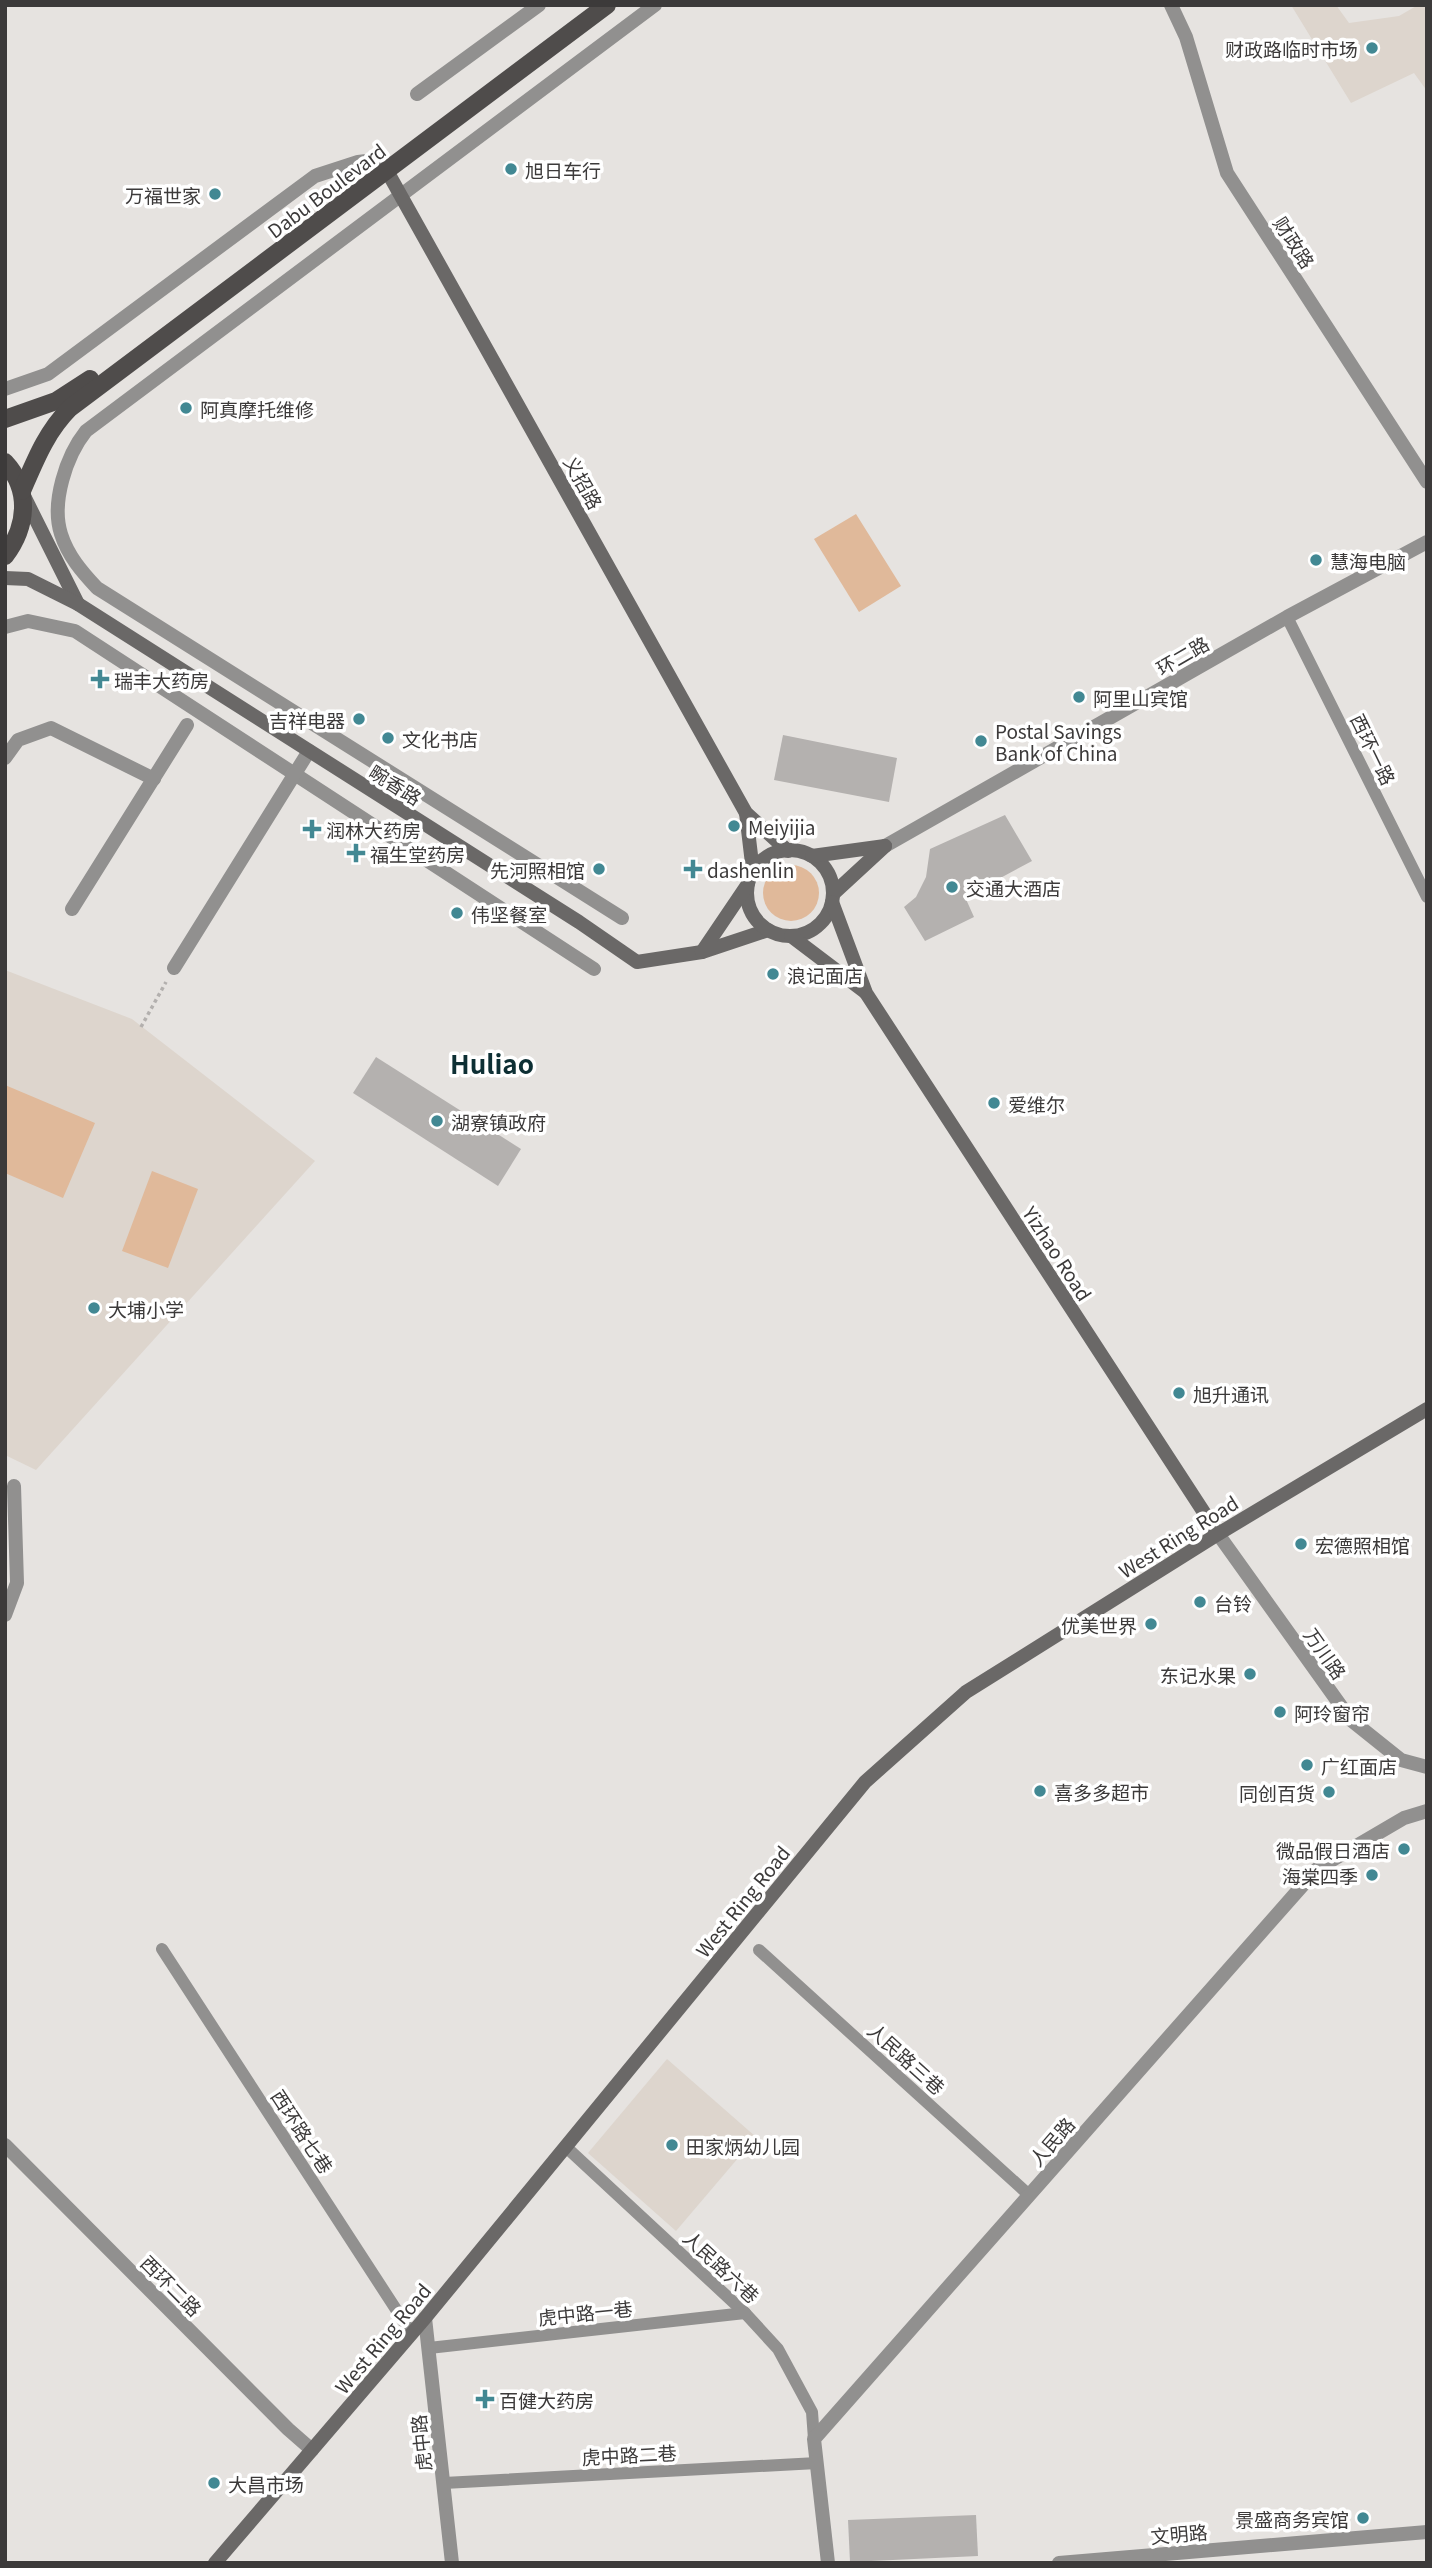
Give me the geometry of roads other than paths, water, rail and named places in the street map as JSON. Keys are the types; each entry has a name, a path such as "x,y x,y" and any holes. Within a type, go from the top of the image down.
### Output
{"main road":[{"name":"Dabu Boulevard","path":"385,165 589,5"},
{"name":"Dabu Boulevard","path":"63,404 76,389 607,5"},
{"name":"义招路","path":"385,165 746,813"},
{"path":"5,419 63,404"},
{"path":"5,556 20,532 23,519 22,491 63,404"},
{"path":"5,462 17,479 78,604"},
{"name":"畹香路","path":"5,578 28,579 78,604 579,922 637,962 702,952 768,930"},
{"path":"746,813 788,850"},
{"path":"746,813 751,877 748,903 753,915 768,930 791,936 813,930 824,921 833,898 885,846"},
{"path":"811,856 885,846"},
{"path":"702,952 751,877 768,856 788,850 807,853 819,860 833,883 833,898 866,993"},
{"path":"791,936 866,993"},
{"name":"Yizhao Road","path":"866,993 1218,1534"},
{"name":"West Ring Road","path":"215,2563 412,2334 865,1782 965,1692 1218,1534 1427,1409"}],"street":[{"path":"417,94 539,5"},
{"path":"622,918 97,588 77,566 60,532 58,498 75,444 86,431 655,5"},
{"name":"财政路","path":"1171,5 1186,37 1227,173 1427,482"},
{"path":"5,389 48,374 315,176 358,162 385,165"},
{"name":"环二路","path":"885,846 1287,617 1427,542"},
{"path":"5,627 28,621 75,631 594,969"},
{"path":"72,909 187,725"},
{"path":"5,758 18,740 51,728 154,779"},
{"path":"174,968 309,751"},
{"path":"5,1615 17,1583 14,1486"},
{"name":"万川路","path":"1218,1534 1351,1720 1401,1760 1427,1767"},
{"name":"人民路","path":"814,2439 1317,1869 1404,1818 1427,1811"},
{"name":"西环二路","path":"5,2145 312,2450"},
{"name":"虎中路","path":"425,2318 452,2563"},
{"path":"814,2439 828,2563"},
{"name":"文明路","path":"1059,2563 1427,2532"}],"lane":[{"name":"西环一路","path":"1287,617 1427,897"},
{"name":"西环路七巷","path":"162,1949 412,2334"},
{"name":"人民路三巷","path":"759,1950 1029,2195"},
{"name":"人民路六巷","path":"566,2147 745,2313 778,2349 811,2412 814,2439"},
{"name":"虎中路一巷","path":"429,2348 745,2313"},
{"name":"虎中路二巷","path":"444,2483 817,2463"}],"place":[{"name":"财政路临时市场","path":"1372,48"},
{"name":"旭日车行","path":"511,169"},
{"name":"万福世家","path":"215,194"},
{"name":"阿真摩托维修","path":"186,408"},
{"name":"慧海电脑","path":"1316,560"},
{"name":"瑞丰大药房","path":"100,679"},
{"name":"阿里山宾馆","path":"1079,697"},
{"name":"吉祥电器","path":"359,719"},
{"name":"文化书店","path":"388,738"},
{"name":"Postal Savings Bank of China","path":"981,741"},
{"name":"Meiyijia","path":"734,826"},
{"name":"润林大药房","path":"312,829"},
{"name":"福生堂药房","path":"356,853"},
{"name":"先河照相馆","path":"599,869"},
{"name":"dashenlin","path":"693,869"},
{"name":"交通大酒店","path":"952,887"},
{"name":"伟坚餐室","path":"457,913"},
{"name":"浪记面店","path":"773,974"},
{"name":"爱维尔","path":"994,1103"},
{"name":"湖寮镇政府","path":"437,1121"},
{"name":"大埔小学","path":"94,1308"},
{"name":"旭升通讯","path":"1179,1393"},
{"name":"宏德照相馆","path":"1301,1544"},
{"name":"台铃","path":"1200,1602"},
{"name":"优美世界","path":"1151,1624"},
{"name":"东记水果","path":"1250,1674"},
{"name":"阿玲窗帘","path":"1280,1712"},
{"name":"广红面店","path":"1307,1765"},
{"name":"喜多多超市","path":"1040,1791"},
{"name":"同创百货","path":"1329,1792"},
{"name":"微品假日酒店","path":"1404,1849"},
{"name":"海棠四季","path":"1372,1875"},
{"name":"田家炳幼儿园","path":"672,2145"},
{"name":"百健大药房","path":"485,2399"},
{"name":"大昌市场","path":"214,2483"},
{"name":"景盛商务宾馆","path":"1363,2518"}],"district":[{"name":"Huliao","path":"492,1062"}]}
